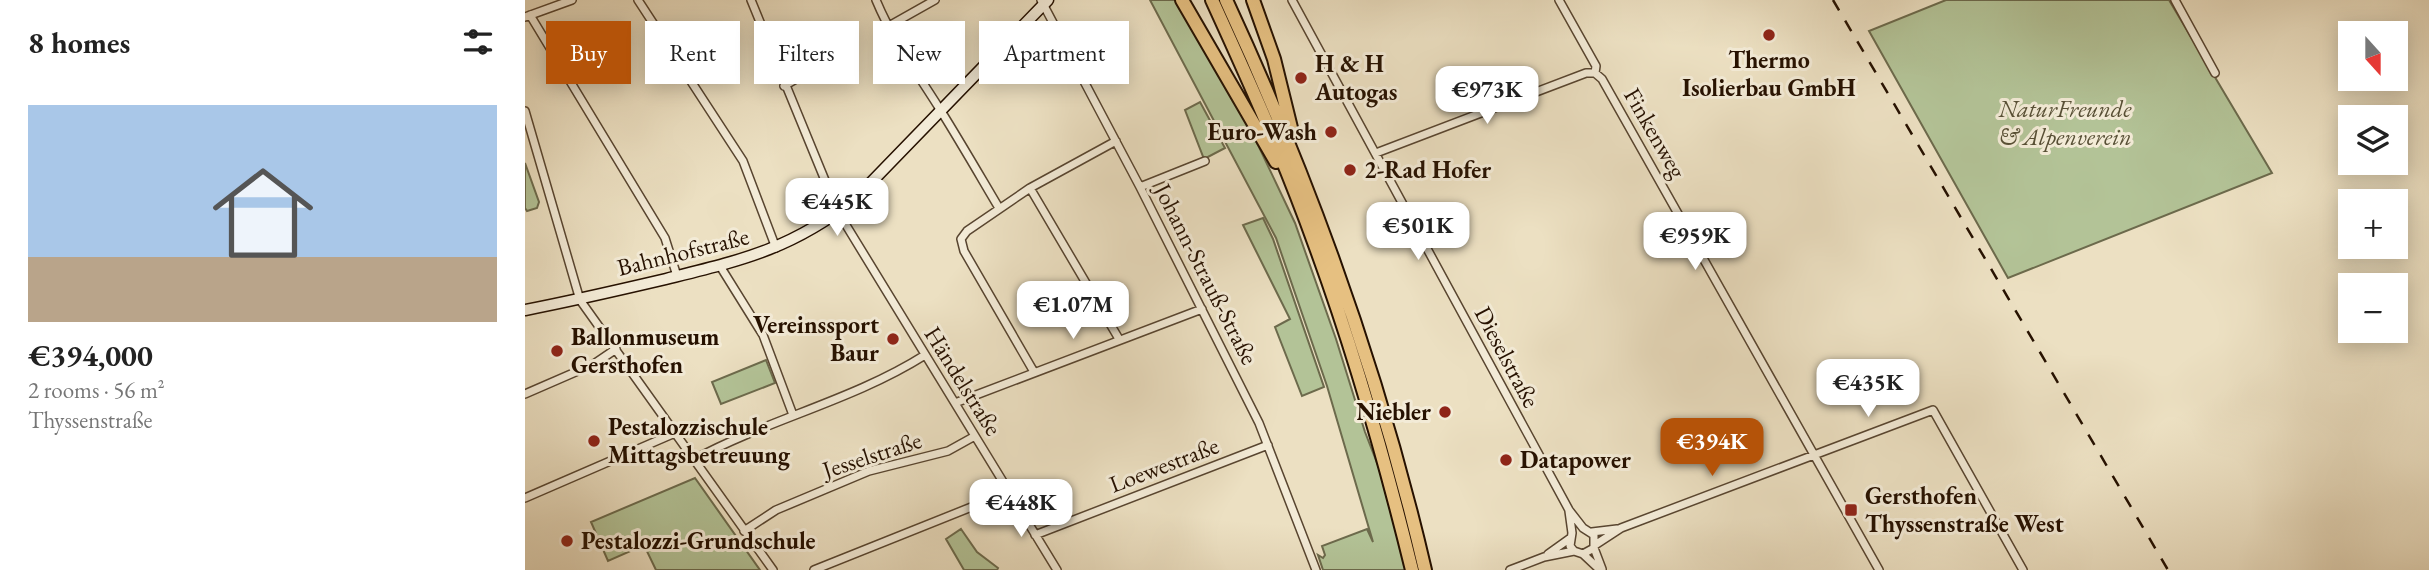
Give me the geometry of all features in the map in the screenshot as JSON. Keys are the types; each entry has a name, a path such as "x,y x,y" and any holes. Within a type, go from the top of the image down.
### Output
{"highway":[{"path":"1182,0 1298,199"},
{"path":"1212,0 1257,97 1298,199 1382,452 1412,570"},
{"path":"1226,0 1299,167 1372,374 1425,570"},
{"path":"1253,0 1274,59 1299,167"}],"main road":[{"name":"Bahnhofstraße","path":"525,310 580,300 720,265 794,240 855,199 1044,2"}],"street":[{"path":"572,0 528,16 665,239 677,276"},
{"path":"638,0 743,161 776,248"},
{"name":"Händelstraße","path":"751,0 838,212 1056,570"},
{"path":"876,0 885,21"},
{"path":"898,21 935,0"},
{"name":"Dieselstraße","path":"1292,0 1569,510 1583,528 1592,532"},
{"path":"1559,0 1596,66 1595,74"},
{"path":"2175,0 2215,73"},
{"name":"Johann-Strauß-Straße","path":"1044,2 1259,423 1316,570"},
{"name":"Finkenweg","path":"1376,153 1586,74 1595,74 1602,79 1879,570"},
{"path":"923,84 999,208"},
{"path":"525,111 580,300 773,570"},
{"path":"1034,372 964,251 961,239 965,232 1030,188 1116,141"},
{"path":"1140,187 1205,161"},
{"path":"1030,188 1119,339"},
{"path":"720,265 763,335 793,415"},
{"path":"955,404 1202,309"},
{"path":"525,394 594,364 616,349"},
{"path":"695,459 730,440 883,379 925,355"},
{"path":"1601,570 1592,532 1621,528 1933,410 2023,570"},
{"path":"525,499 675,433"},
{"name":"Jesselstraße","path":"744,531 776,510 869,471 948,451 975,436"},
{"name":"Loewestraße","path":"1035,535 1268,445"},
{"path":"814,570 1009,492"},
{"name":"Dieselstraße","path":"1569,510 1574,551"},
{"path":"1545,557 1583,528"},
{"path":"1583,554 1621,528"},
{"path":"1510,570 1545,557 1574,551 1583,554 1601,570"},
{"path":"833,563 838,570"}],"green space":[{"path":"1150,0 1177,0 1249,126 1295,223 1379,468 1406,570 1323,570 1318,555 1323,558 1325,555 1322,546 1367,529 1373,542 1327,386 1276,238"},
{"name":"NaturFreunde & Alpenverein","path":"1946,0 2169,0 2272,173 2008,278 1869,31"},
{"path":"1200,102 1225,148 1204,159 1185,110"},
{"path":"525,163 539,202 537,208 527,211 525,208"},
{"path":"1263,218 1273,239 1324,387 1302,396 1275,327 1290,319 1243,225"},
{"path":"766,360 775,383 721,404 712,382"},
{"path":"695,478 760,570 656,570 644,545 608,561 591,522"},
{"path":"961,529 977,552 998,568 997,570 964,570 946,539"}],"railway":[{"path":"1833,0 2168,570"}],"place":[{"name":"Thermo Isolierbau GmbH","path":"1769,35"},
{"name":"H & H Autogas","path":"1301,78"},
{"name":"Euro-Wash","path":"1331,132"},
{"name":"2-Rad Hofer","path":"1350,170"},
{"name":"Vereinssport Baur","path":"893,339"},
{"name":"Ballonmuseum Gersthofen","path":"557,351"},
{"name":"Niebler","path":"1445,412"},
{"name":"Pestalozzischule Mittagsbetreuung","path":"594,441"},
{"name":"Datapower","path":"1506,460"},
{"name":"Gersthofen Thyssenstraße West","path":"1851,510"},
{"name":"Pestalozzi-Grundschule","path":"567,541"}]}
